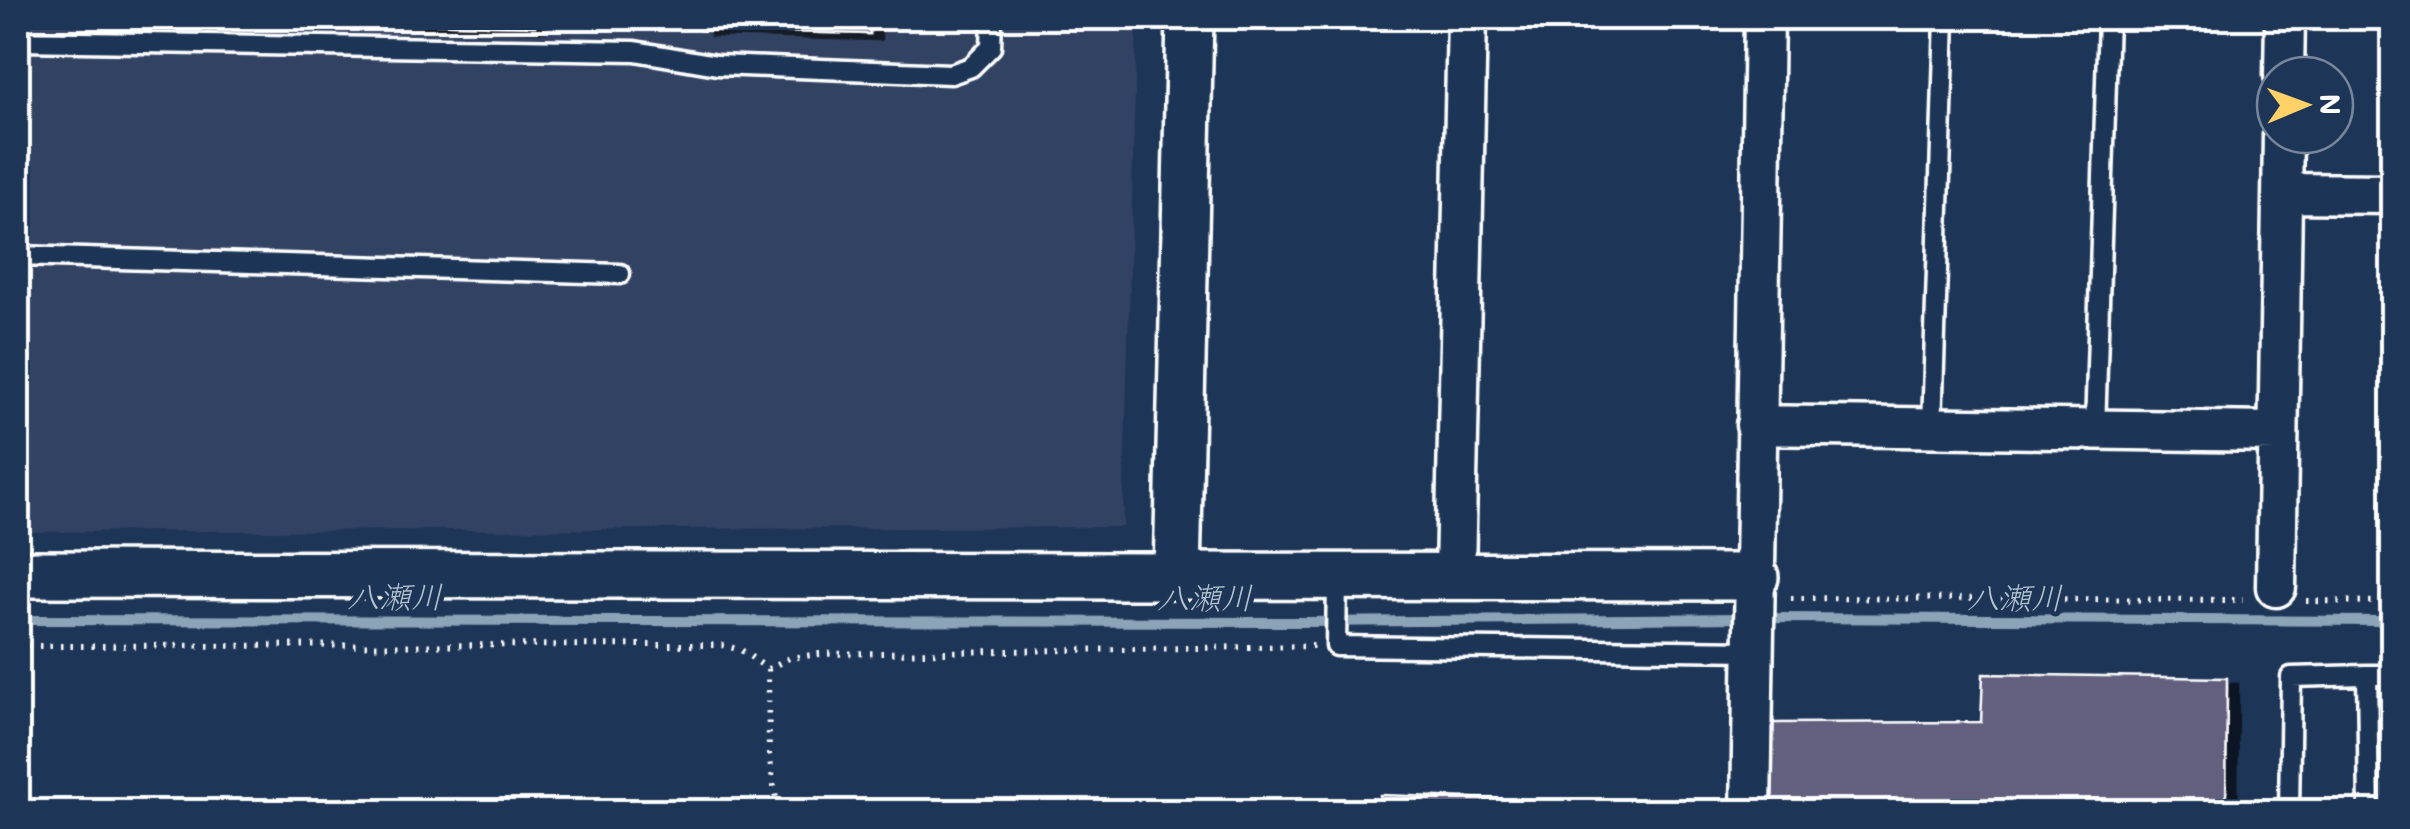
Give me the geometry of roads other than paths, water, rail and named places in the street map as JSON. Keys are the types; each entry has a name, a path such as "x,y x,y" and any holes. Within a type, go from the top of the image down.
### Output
{"street":[{"path":"1177,576 1190,18"},
{"path":"1455,574 1467,18"},
{"path":"1751,812 1764,18"},
{"path":"2284,18 2284,55"},
{"path":"2276,596 2283,155"},
{"path":"2282,193 2392,194"},
{"path":"1756,425 2277,432"},
{"path":"18,574 1177,576 1337,588 1455,574 1754,612"}],"lane":[{"path":"18,42 635,51 717,66 950,74 971,67 991,47 992,18"},
{"path":"1932,427 1946,18"},
{"path":"2095,430 2108,18"},
{"path":"18,256 620,274"},
{"path":"1337,588 1336,643 1754,612"},
{"path":"2367,675 2369,812"},
{"path":"2289,812 2291,677 2392,675"}],"waterway":[{"name":"八瀬川","path":"18,620 1306,622 1747,618"},
{"name":"八瀬川","path":"1764,618 2392,621"}]}
